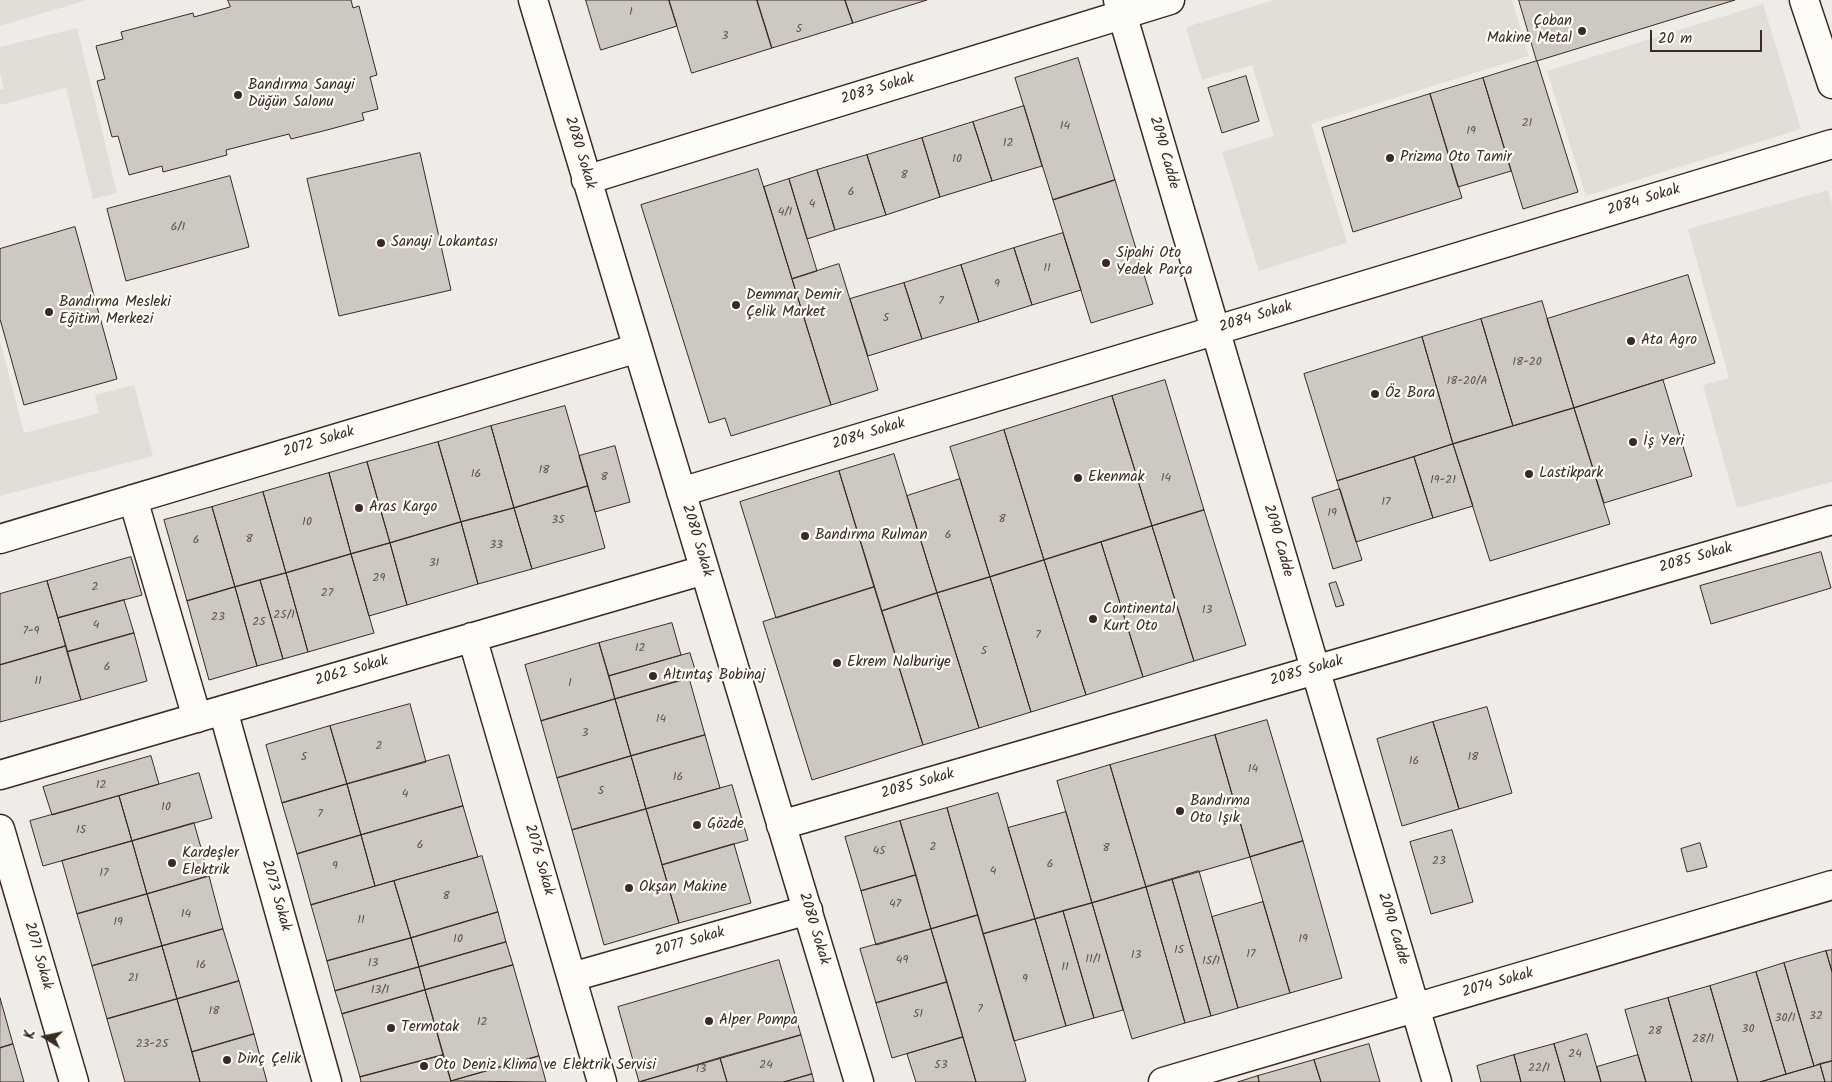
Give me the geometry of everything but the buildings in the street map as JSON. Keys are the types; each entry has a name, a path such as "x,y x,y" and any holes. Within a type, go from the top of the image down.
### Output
{"street":[{"name":"2080 Sokak","path":"533,0 859,1082"},
{"name":"2083 Sokak","path":"586,180 1120,7 1170,0"},
{"path":"1804,0 1832,84"},
{"name":"2090 Cadde","path":"1120,7 1437,1082"},
{"name":"2084 Sokak","path":"681,492 1832,144"},
{"name":"2072 Sokak","path":"0,539 638,348"},
{"path":"132,499 197,718"},
{"name":"2085 Sokak","path":"781,825 1832,520"},
{"name":"2062 Sokak","path":"0,775 704,570"},
{"name":"2076 Sokak","path":"472,638 602,1082"},
{"name":"2073 Sokak","path":"223,710 327,1082"},
{"name":"2071 Sokak","path":"0,829 74,1082"},
{"name":"2074 Sokak","path":"1163,1082 1832,885"},
{"name":"2077 Sokak","path":"572,977 808,910"}],"shaded area":[{"path":"0,0 1832,0 1832,1082 0,1082"},
{"path":"0,0 87,0 0,26"},
{"path":"1274,0 1512,0 1529,56 1311,124 1347,243 1259,271 1222,152 1274,136 1252,65 1202,80 1186,27"},
{"path":"1763,4 1801,129 1586,196 1547,71"},
{"path":"77,28 117,193 93,199 66,88 0,105 0,90 4,89 0,72 0,47"},
{"path":"1828,190 1832,204 1832,482 1737,508 1703,385 1729,378 1688,229"},
{"path":"0,341 24,433 99,413 95,395 134,385 153,456 0,496"}],"place":[{"name":"Çoban Makine Metal","path":"1582,31"},
{"name":"Bandırma Sanayi Düğün Salonu","path":"238,95"},
{"name":"Prizma Oto Tamir","path":"1390,158"},
{"name":"Sanayi Lokantası","path":"381,243"},
{"name":"Sipahi Oto Yedek Parça","path":"1106,263"},
{"name":"Demmar Demir Çelik Market","path":"736,305"},
{"name":"Bandırma Mesleki Eğitim Merkezi","path":"49,312"},
{"name":"Ata Agro","path":"1631,341"},
{"name":"Öz Bora","path":"1375,394"},
{"name":"İş Yeri","path":"1633,442"},
{"name":"Lastikpark","path":"1529,474"},
{"name":"Ekenmak","path":"1078,478"},
{"name":"Aras Kargo","path":"359,508"},
{"name":"Bandırma Rulman","path":"805,536"},
{"name":"Continental Kurt Oto","path":"1093,619"},
{"name":"Ekrem Nalburiye","path":"837,663"},
{"name":"Altıntaş Bobinaj","path":"653,676"},
{"name":"Bandırma Oto Işık","path":"1180,811"},
{"name":"Gözde","path":"697,825"},
{"name":"Kardeşler Elektrik","path":"172,863"},
{"name":"Okşan Makine","path":"629,888"},
{"name":"Alper Pompa","path":"709,1021"},
{"name":"Termotak","path":"391,1028"},
{"name":"Dinç Çelik","path":"227,1060"},
{"name":"Oto Deniz Klima ve Elektrik Servisi","path":"424,1066"}]}
